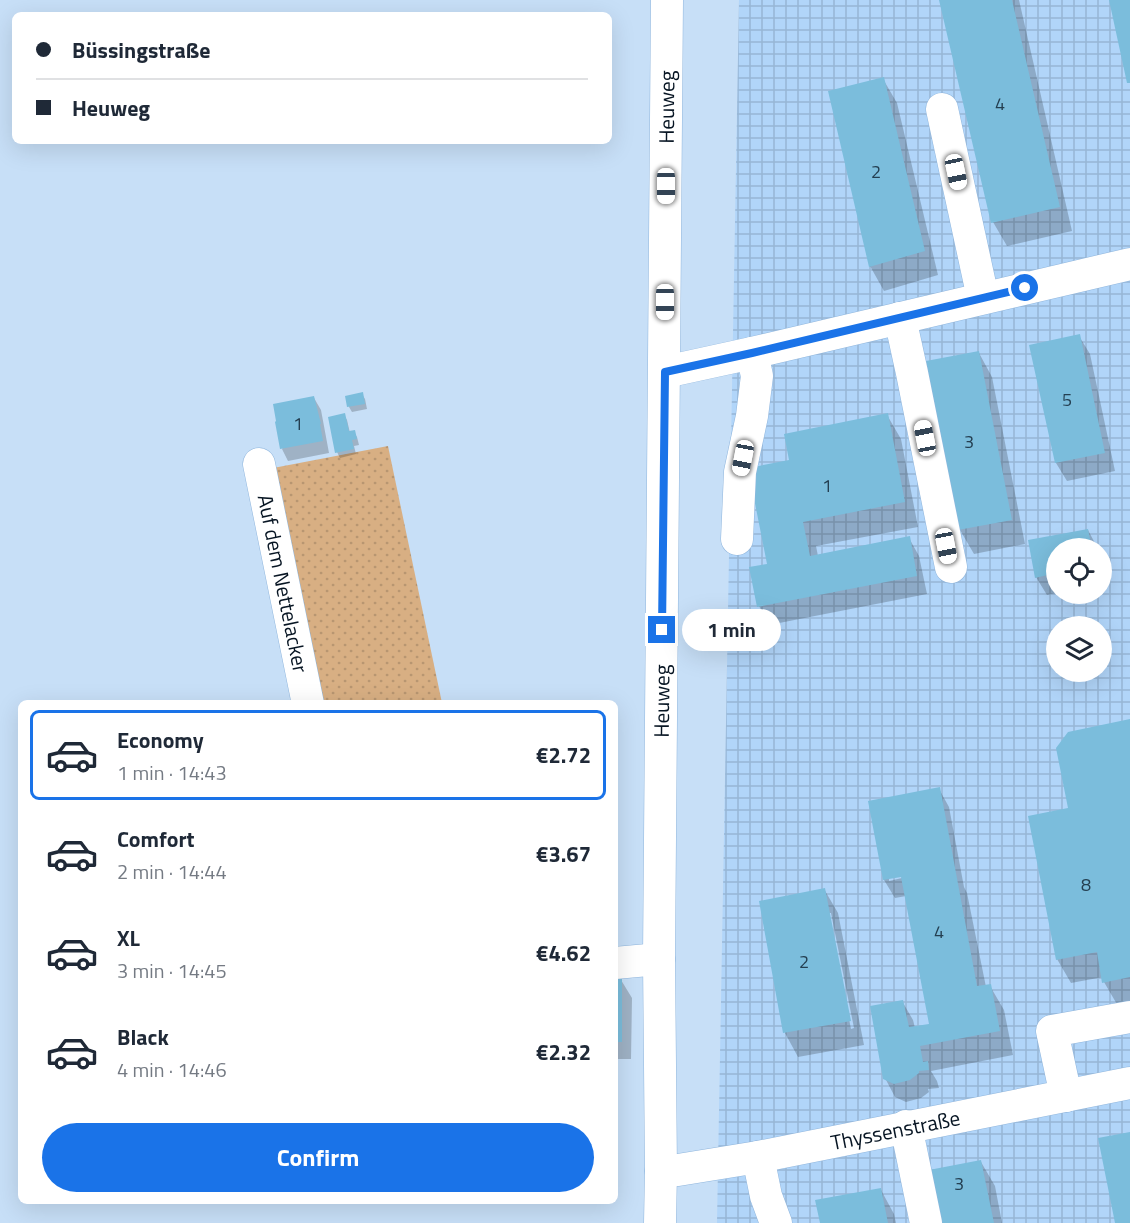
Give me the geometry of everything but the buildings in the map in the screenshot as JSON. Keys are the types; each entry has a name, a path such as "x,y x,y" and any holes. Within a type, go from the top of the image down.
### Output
{"street":[{"name":"Heuweg","path":"660,1223 659,959 667,0"},
{"path":"942,109 983,298"},
{"path":"665,372 1130,264"},
{"path":"900,318 951,567"},
{"path":"738,539 740,472 752,416 757,376 752,353"},
{"name":"Auf dem Nettelacker","path":"259,464 307,700"},
{"path":"618,963 659,959"},
{"path":"1066,1096 1052,1031 1130,1017"},
{"name":"Thyssenstraße","path":"661,1171 758,1157 1130,1083"},
{"path":"906,1126 926,1223"},
{"path":"758,1157 766,1196 776,1223"}],"shaded area":[{"path":"739,0 1130,0 1130,1223 717,1223"},
{"path":"388,446 441,700 314,700 268,469"}],"route":[{"path":"662,630 665,372 1025,288"}]}
